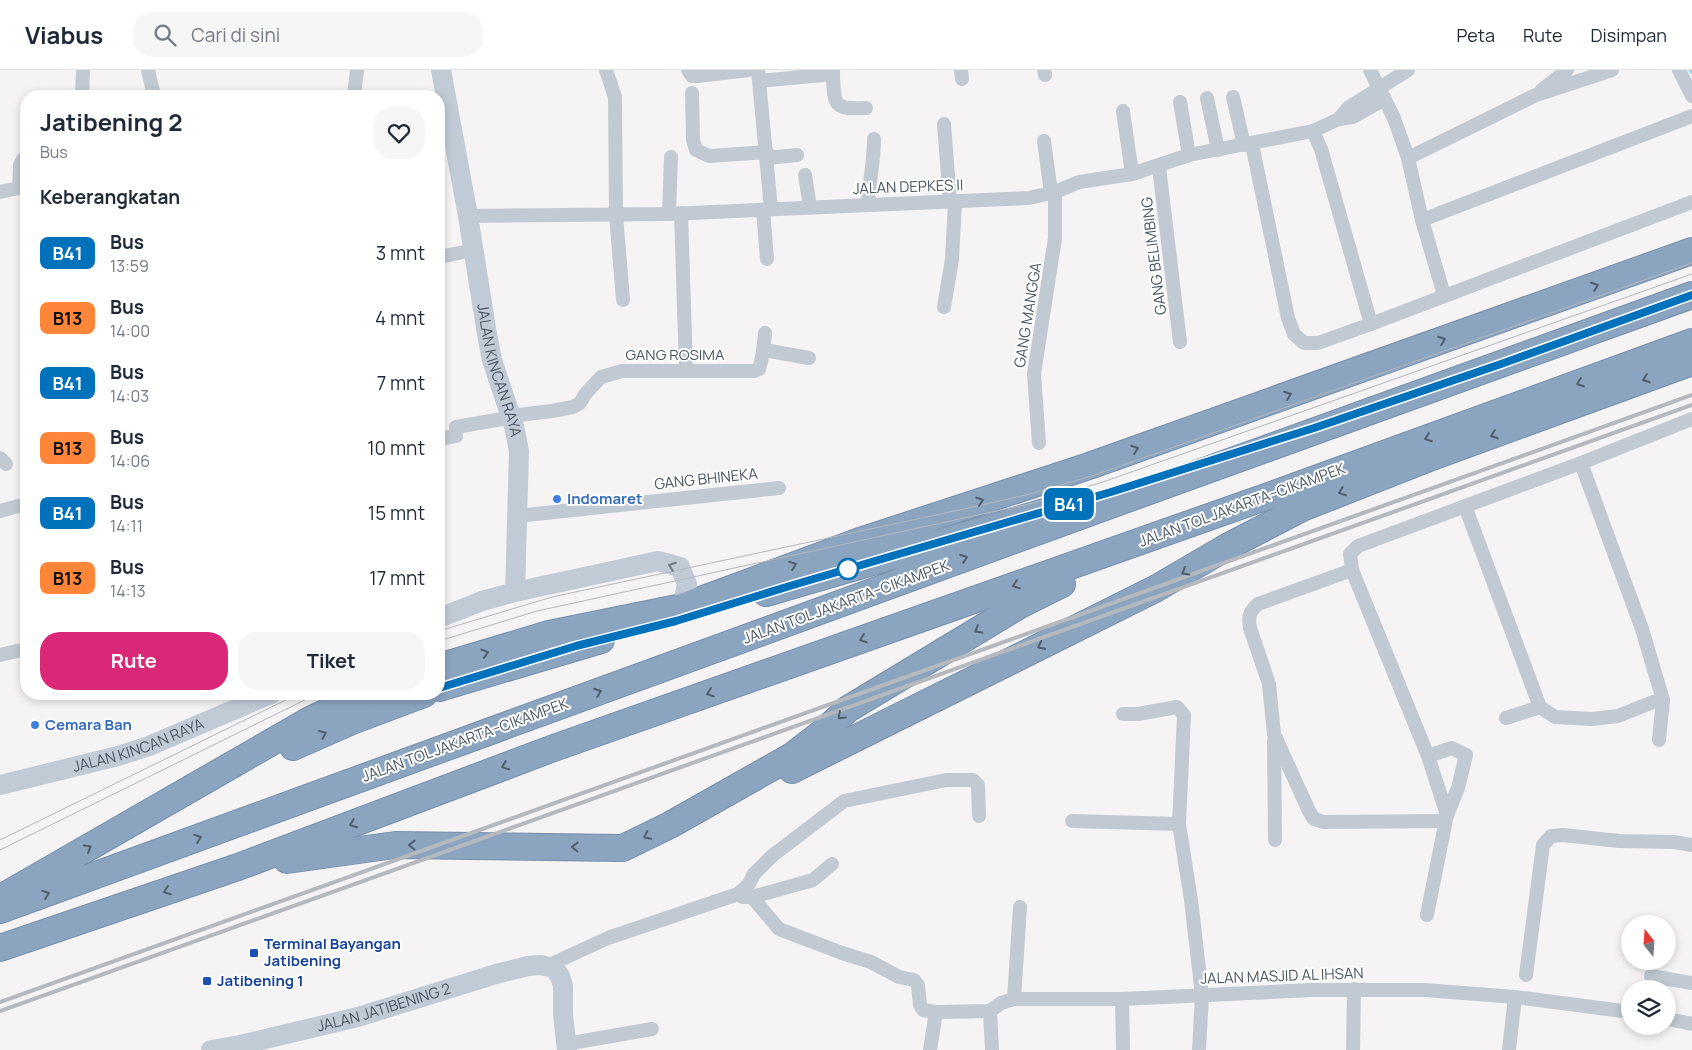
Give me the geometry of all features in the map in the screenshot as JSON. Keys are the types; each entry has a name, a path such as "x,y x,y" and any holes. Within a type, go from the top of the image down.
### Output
{"highway":[{"path":"445,665 549,634 682,607 863,540 1089,466 1692,252"},
{"name":"JALAN TOL JAKARTA–CIKAMPEK","path":"0,910 1692,295"},
{"name":"JALAN TOL JAKARTA–CIKAMPEK","path":"0,948 238,867 550,749 1277,493 1692,342"},
{"path":"670,825 745,794 1155,589 1227,547 1302,508 1437,455 1692,362"},
{"path":"445,686 576,646 676,621 802,582 1111,492 1314,428 1501,364"},
{"path":"238,867 395,845 624,848 670,825 792,756 823,732 848,709 1020,605 1117,558 1277,493"},
{"path":"0,898 310,720 352,700"},
{"path":"182,794 352,721 408,700"}],"main road":[{"name":"JALAN KINCAN RAYA","path":"441,70 445,90"},
{"name":"JALAN KINCAN RAYA","path":"445,92 492,360 506,417 519,451 516,592"},
{"path":"445,616 482,601 516,592 658,561 680,568 687,584 682,607"},
{"name":"JALAN KINCAN RAYA","path":"0,785 118,756 149,746 257,700"},
{"name":"JALAN JATIBENING 2","path":"211,1050 240,1045 366,1015 520,968 541,965 551,967"},
{"path":"551,967 560,976 563,986 567,1047"}],"street":[{"path":"82,90 83,70"},
{"path":"148,70 153,90"},
{"path":"355,90 357,70"},
{"path":"606,70 615,97 616,214 623,300"},
{"path":"688,70 692,76 697,76 749,70"},
{"path":"1370,70 1394,118 1408,158 1422,220 1444,295"},
{"name":"JALAN DEPKES II","path":"468,216 675,214 1029,198 1053,193 1079,182 1132,174 1189,155 1314,131 1339,119 1348,108 1382,94 1408,70"},
{"path":"1536,95 1567,70"},
{"path":"1408,158 1536,95 1612,70"},
{"path":"1679,70 1692,96"},
{"path":"767,260 767,155 758,75 833,72 834,96 841,108 866,108"},
{"path":"692,93 693,140 696,150 708,156 797,155"},
{"path":"1233,97 1248,145 1288,318 1294,334 1304,344 1318,343 1371,324 1692,202"},
{"path":"1207,98 1218,150"},
{"path":"1180,102 1189,155"},
{"path":"1123,111 1132,174"},
{"path":"1422,220 1692,116"},
{"path":"944,124 952,202 952,259 944,307"},
{"path":"1314,131 1321,149 1371,324"},
{"path":"868,204 868,186 874,156 874,139"},
{"name":"GANG MANGGA","path":"1039,443 1034,374 1055,238 1053,193 1044,141"},
{"path":"671,157 686,370"},
{"path":"0,192 19,188 20,165"},
{"name":"GANG BELIMBING","path":"1159,166 1167,219 1180,342"},
{"path":"806,175 810,207"},
{"path":"445,256 474,250"},
{"name":"GANG ROSIMA","path":"445,438 456,436 456,427 573,407 580,403 600,377 622,370 754,371 759,369 764,350 765,333"},
{"path":"764,350 809,358"},
{"path":"1446,818 1428,756 1352,570 1350,554 1358,546 1692,419"},
{"path":"1580,463 1642,629 1663,700 1659,740"},
{"name":"GANG BHINEKA","path":"517,516 779,488"},
{"path":"0,510 20,505"},
{"path":"1465,506 1540,707 1554,717 1592,719 1618,716 1663,700"},
{"path":"1275,840 1274,734 1269,684 1248,618 1251,610 1258,604 1352,570"},
{"path":"0,655 20,650"},
{"path":"1123,714 1138,714 1177,707 1184,715 1179,824 1191,900 1202,995 1199,1050"},
{"path":"1506,718 1540,707"},
{"path":"1274,734 1314,819 1324,822 1446,818"},
{"path":"1427,915 1446,818 1458,788 1466,755 1452,748 1428,756"},
{"path":"745,896 754,874 772,856 844,801 946,780 973,780 978,784 979,816"},
{"path":"1072,821 1179,824"},
{"path":"1526,975 1542,845 1550,836 1563,834 1692,845"},
{"path":"551,967 608,938 745,896 813,880 832,864"},
{"path":"745,896 779,929 842,953 872,962 899,977 914,980 918,985 920,1005 923,1010 936,1012 930,1050"},
{"path":"1014,999 1020,907"},
{"path":"1651,976 1692,983"},
{"path":"1353,1050 1354,989"},
{"name":"JALAN MASJID AL IHSAN","path":"936,1012 990,1010 1001,1003 1014,999 1122,999 1354,989 1425,990 1515,997 1621,1011"},
{"path":"1509,1050 1515,997"},
{"path":"1122,999 1123,1050"},
{"path":"990,1010 992,1050"},
{"path":"1676,1021 1692,1024"},
{"path":"567,1047 652,1029"}],"tram line":[{"path":"445,629 552,597 1030,494 1098,474 1692,263"},
{"path":"445,639 537,611 1033,503 1103,482 1692,274"},
{"path":"0,840 286,700"},
{"path":"0,850 305,700"}],"railway":[{"path":"0,1002 1692,395"},
{"path":"0,1011 1692,405"}],"bus line":[{"name":"B41","path":"445,686 576,646 676,621 1111,492 1314,428 1501,364 1692,295"}],"place":[{"name":"Indomaret","path":"557,499"},
{"name":"Cemara Ban","path":"35,725"},
{"name":"Terminal Bayangan Jatibening","path":"254,953"},
{"name":"Jatibening 1","path":"207,981"}]}
